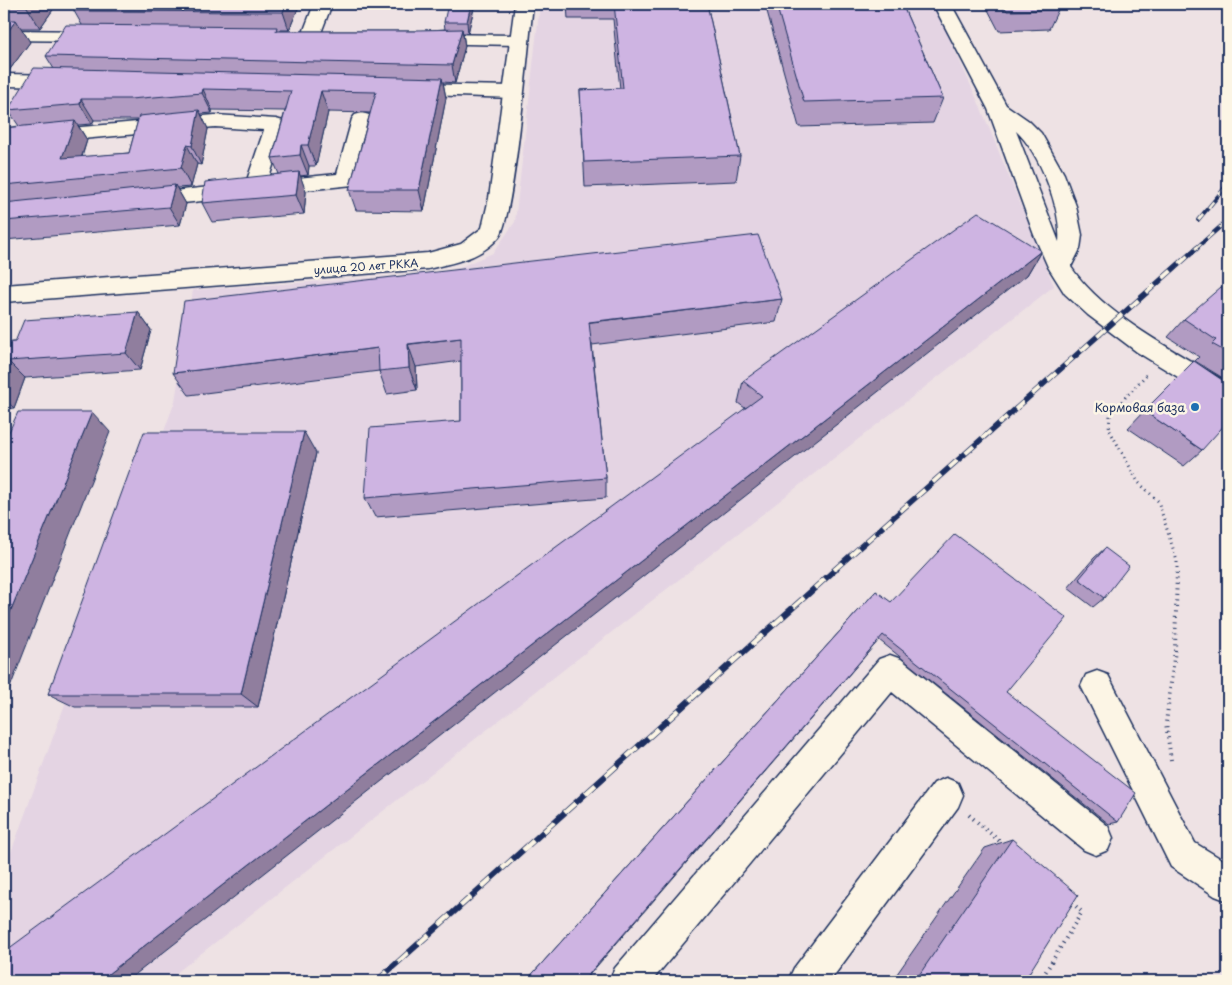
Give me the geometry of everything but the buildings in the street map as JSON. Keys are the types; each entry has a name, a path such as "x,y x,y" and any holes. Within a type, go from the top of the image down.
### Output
{"main road":[{"path":"310,38 323,4"},
{"name":"улица 20 лет РККА","path":"4,294 428,261 469,250 492,231 500,198 524,4"},
{"path":"942,4 998,109 1059,267 1073,288 1096,309 1155,351 1228,395"},
{"path":"6,27 112,36"},
{"path":"290,38 330,38"},
{"path":"410,39 520,40"},
{"path":"4,80 84,82"},
{"path":"393,89 513,92"},
{"path":"998,109 1019,122 1033,137 1044,154 1060,193 1070,222 1070,247 1059,267"},
{"path":"129,202 346,180 362,119"},
{"path":"4,140 215,121 276,125 255,189"},
{"path":"628,981 890,670 1096,838"},
{"path":"1097,686 1183,855 1228,883"},
{"path":"807,981 946,795"}],"path":[{"path":"1155,351 1110,414 1109,429 1138,482 1158,501 1177,561 1175,650 1166,723 1172,770"},
{"path":"946,795 1011,850"},
{"path":"1040,981 1082,912 1068,900"}],"shaded area":[{"path":"540,4 934,4 980,106 1054,286 166,981 4,981 4,872 175,401 193,290 446,273 493,253 515,222"}],"railway":[{"path":"1198,220 1228,184"},
{"path":"1195,249 1228,220"},
{"path":"834,570 1197,248"},
{"path":"377,981 836,569"}],"place":[{"name":"Кормовая база","path":"1195,407"}]}
